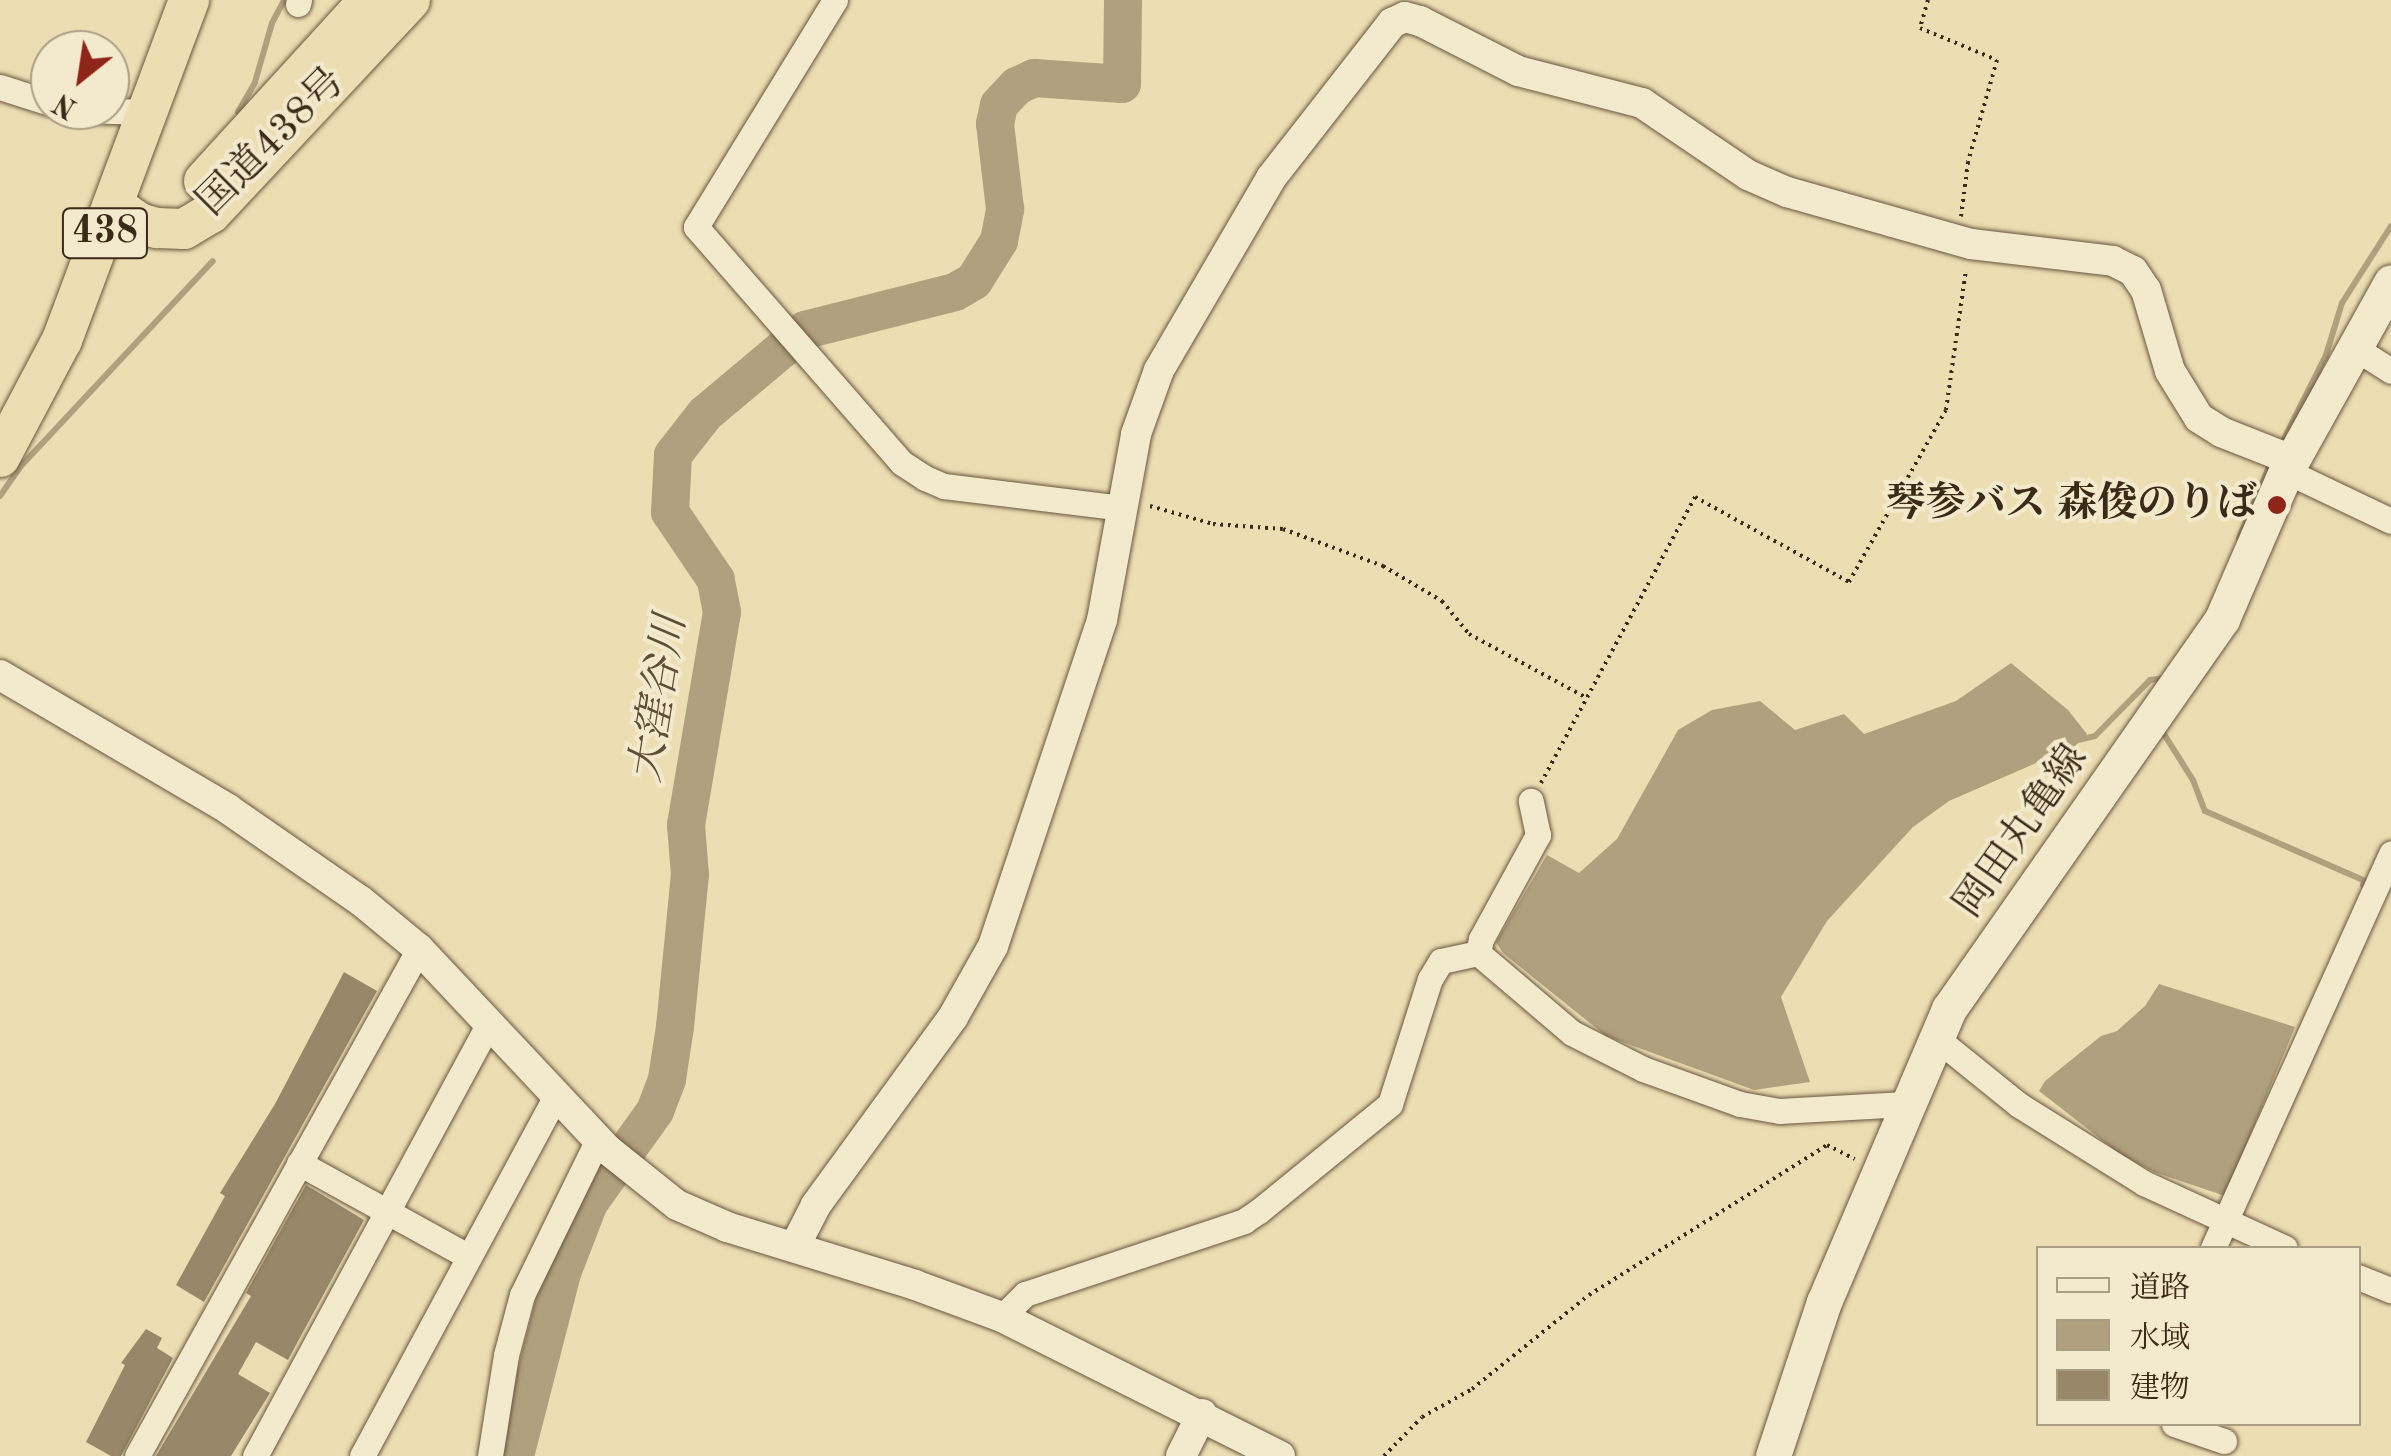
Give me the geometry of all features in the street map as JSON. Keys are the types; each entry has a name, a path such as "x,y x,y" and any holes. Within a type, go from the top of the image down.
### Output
{"highway":[{"name":"438","path":"0,457 42,384 115,206 188,0"},
{"name":"国道438号","path":"115,206 144,202 172,206 192,194 369,0"},
{"name":"国道438号","path":"115,206 139,223 157,228 184,229 211,213 410,0"}],"main road":[{"name":"岡田丸亀線","path":"1773,1456 1824,1302 1905,1104 1949,1009 2222,619 2282,459 2391,282"}],"street":[{"path":"835,0 696,227 902,463 925,478 944,486 1125,504"},
{"path":"795,1246 816,1205 952,1017 993,946 1082,690 1102,620 1136,434 1159,370 1271,178 1392,23 1405,17 1518,71 1642,103 1748,175 1787,192 1964,243 2113,261 2133,271 2146,290 2170,370 2190,407 2221,432 2282,459 2391,522"},
{"path":"0,87 30,97"},
{"path":"130,111 148,112"},
{"path":"2352,346 2391,370"},
{"path":"0,676 242,818 346,890 419,949 610,1151 677,1205 703,1218 1002,1317 1280,1456"},
{"path":"1478,953 1480,940 1538,835 1531,801"},
{"path":"2214,1246 2391,853"},
{"path":"137,1456 419,949"},
{"path":"1002,1317 1025,1294 1244,1220 1259,1211 1390,1104 1430,979 1441,961 1478,953"},
{"path":"1478,953 1541,1009 1584,1039 1644,1069 1740,1104 1779,1111 1905,1104"},
{"path":"255,1456 490,1022"},
{"path":"1936,1038 2034,1115 2144,1183 2281,1246"},
{"path":"362,1456 557,1094"},
{"path":"490,1456 506,1355 522,1295 610,1151"},
{"path":"299,1163 469,1257"},
{"path":"2361,1278 2391,1290"},
{"path":"1181,1456 1202,1414"},
{"path":"2180,1426 2224,1441"}],"path":[{"path":"1531,801 1696,497 1849,582 1946,410 1964,243 1968,162 1997,60 1920,28 1928,0"},
{"path":"1125,504 1213,524 1283,528 1382,566 1442,601 1470,634 1584,698"},
{"path":"1384,1456 1422,1417 1472,1389 1589,1295 1828,1144 1878,1172"}],"water":[{"path":"2011,663 2068,710 2087,734 2075,746 1949,801 1913,827 1827,921 1781,997 1810,1082 1754,1090 1606,1036 1503,953 1496,942 1547,855 1579,873 1617,839 1678,730 1712,710 1760,701 1795,730 1844,714 1864,734 1956,701"},
{"path":"2159,984 2295,1027 2225,1196 2154,1172 2120,1154 2039,1091 2045,1081 2101,1036 2117,1031 2145,1006"}],"building":[{"path":"344,972 377,991 204,1302 176,1285 225,1196 220,1193 275,1104"},
{"path":"306,1185 364,1220 288,1360 256,1342 238,1374 270,1393 231,1456 156,1456 251,1296 246,1293"},
{"path":"146,1329 162,1338 157,1348 173,1358 121,1456 111,1456 86,1442 125,1365 121,1363"}],"waterway":[{"path":"238,112 255,82 272,23 284,0"},
{"name":"大窪谷川","path":"515,1456 562,1273 589,1203 655,1111 667,1079 690,875 686,825 722,612 716,580 670,512 673,455 705,414 805,330 955,292 974,281 999,241 1005,209 995,124 999,105 1017,86 1034,78 1122,84 1123,0"},
{"path":"2282,443 2326,355 2342,303 2391,226"},
{"path":"0,496 20,467 213,261"},
{"path":"2239,538 2269,467"},
{"path":"2078,740 2095,736 2150,680 2166,678"},
{"path":"2162,731 2193,780 2205,811 2365,881 2363,885"}],"place":[{"name":"琴参バス 森俊のりば","path":"2277,505"}]}
